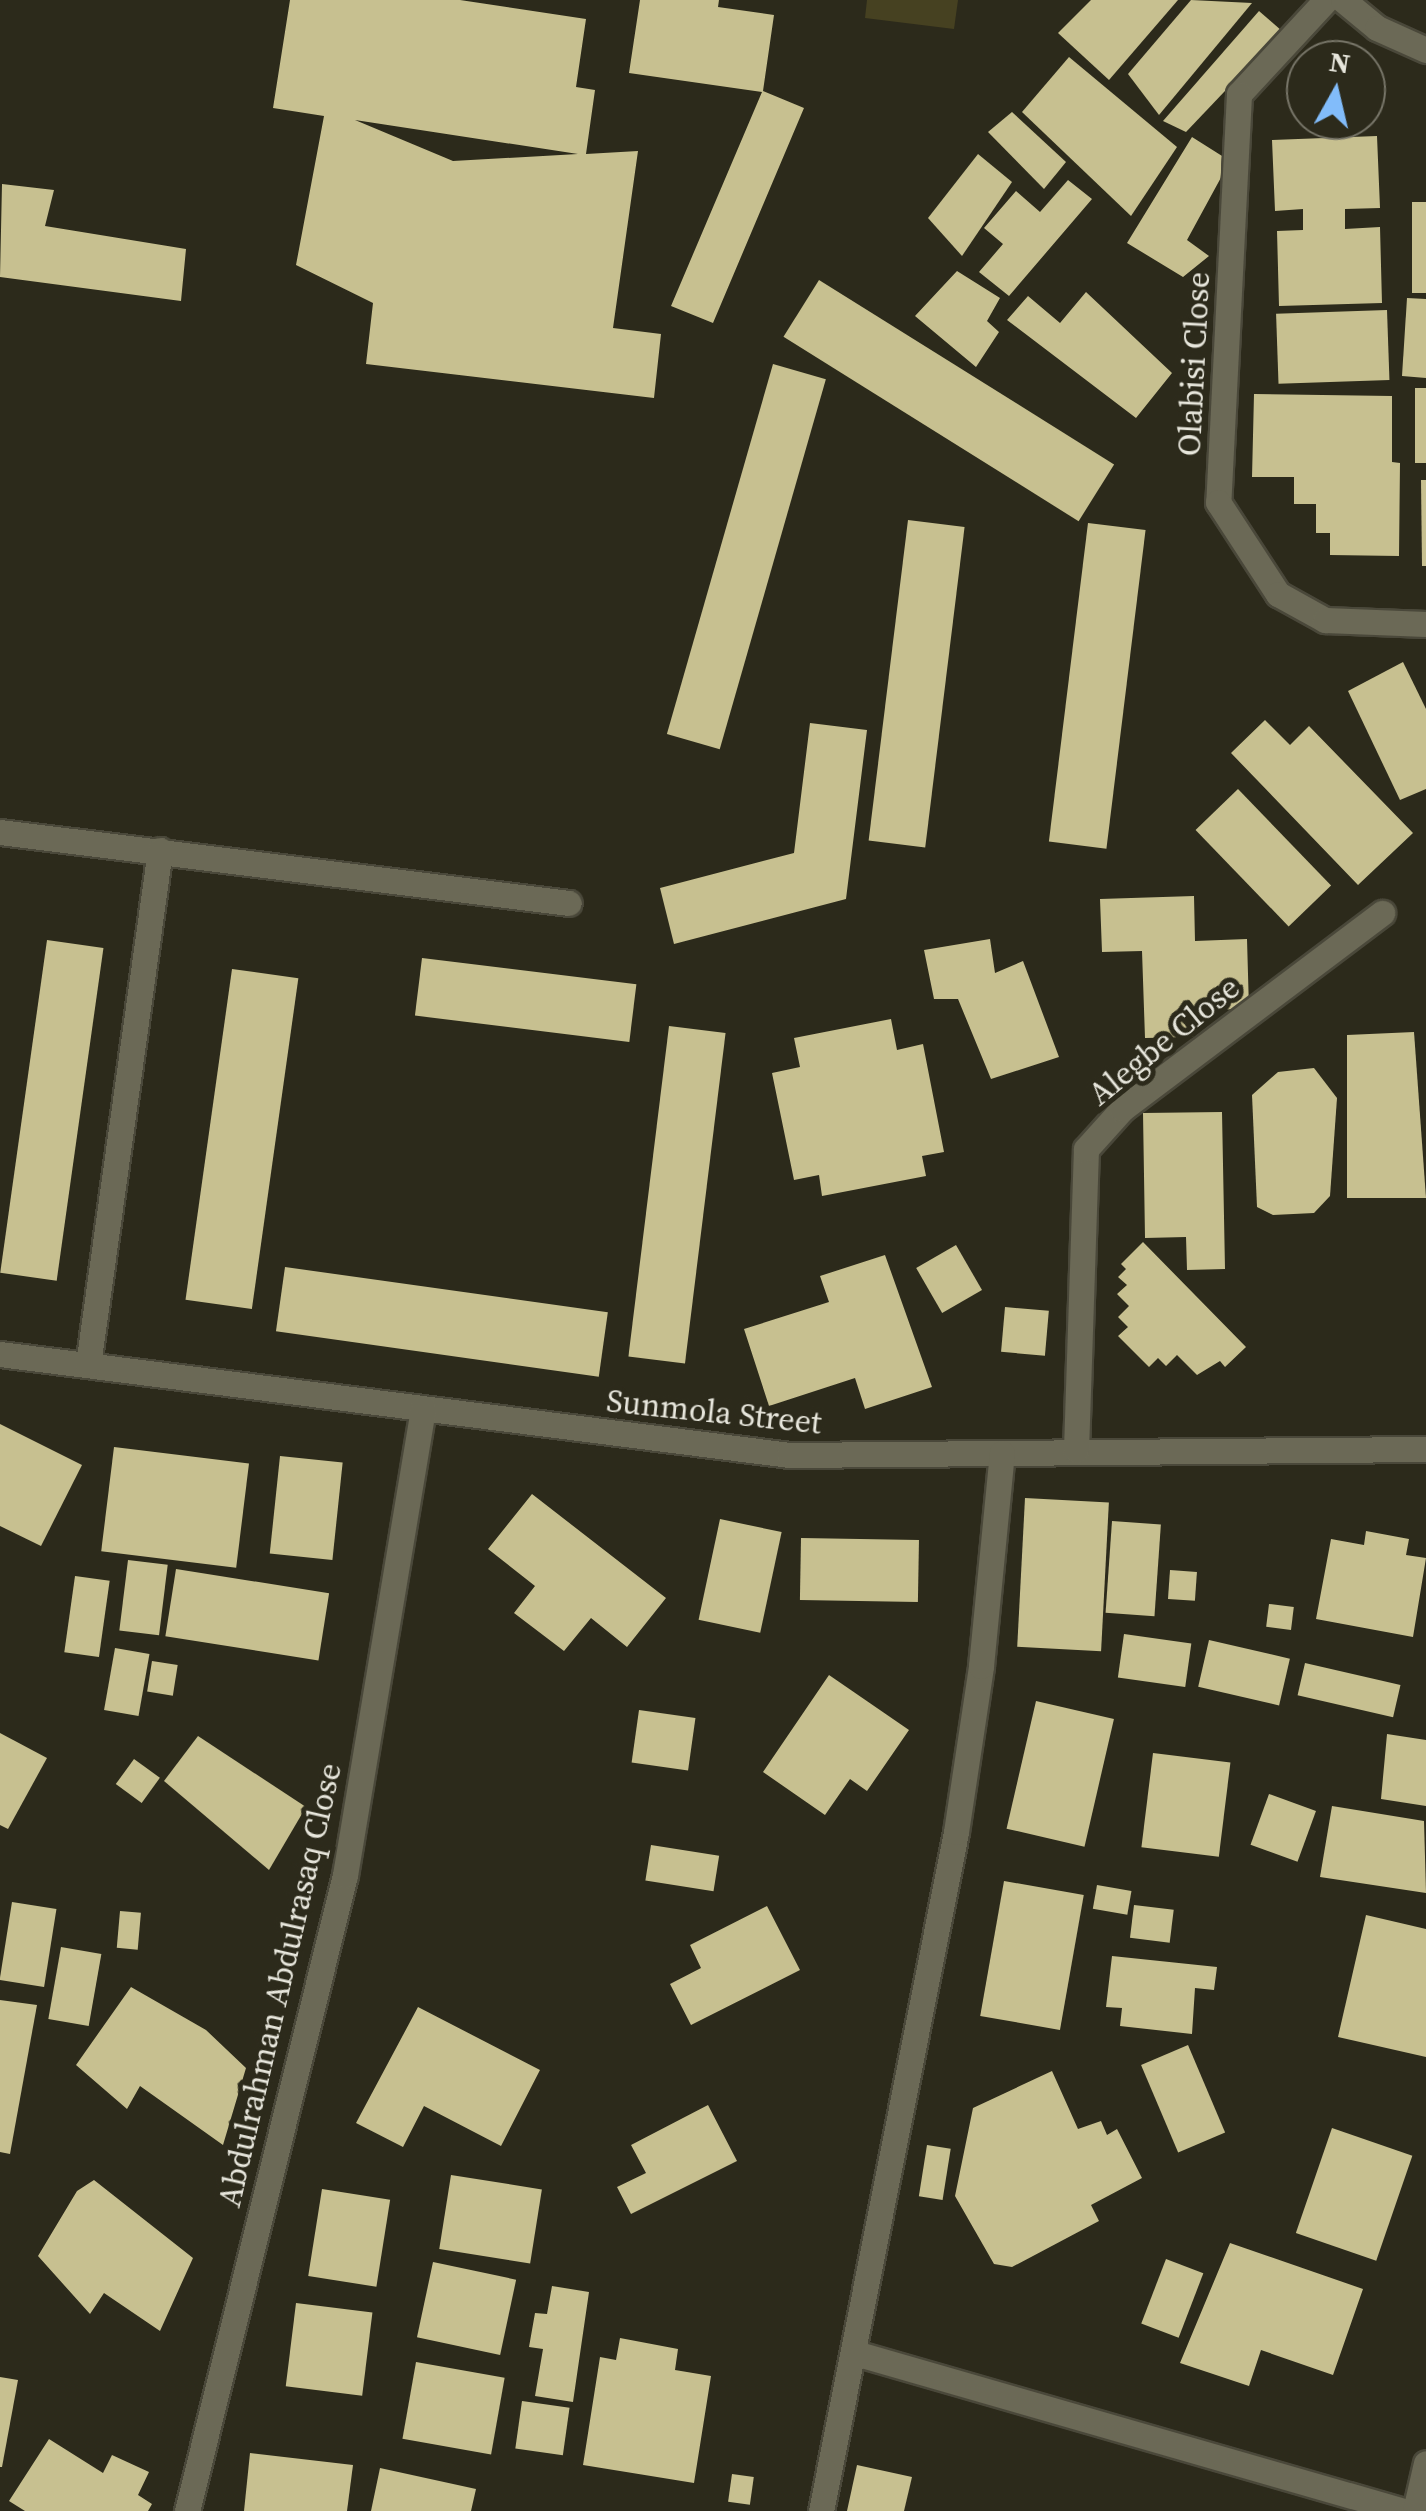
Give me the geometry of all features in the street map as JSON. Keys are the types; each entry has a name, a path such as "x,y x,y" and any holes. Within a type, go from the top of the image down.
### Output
{"street":[{"name":"Olabisi Close","path":"1326,0 1238,94 1218,502 1278,594 1324,620 1426,624"},
{"path":"1344,0 1377,28 1426,50"},
{"path":"0,832 570,903"},
{"path":"88,1366 160,850"},
{"name":"Alegbe Close","path":"1076,1450 1086,1149 1122,1109 1382,913"},
{"name":"Sunmola Street","path":"0,1354 789,1455 1426,1449"},
{"name":"Abdulrahman Abdulrasaq Close","path":"188,2511 344,1875 423,1408"},
{"path":"821,2511 956,1832 982,1666 1002,1453"},
{"path":"855,2352 1404,2511"},
{"path":"1414,2511 1426,2463"}],"shaded area":[{"path":"867,0 958,0 954,29 865,18"}],"building":[{"path":"290,0 460,0 586,19 576,87 595,90 586,154 638,151 613,328 661,334 654,398 366,364 373,303 296,265 324,116 273,108","holes":["355,120 578,154 453,161"]},
{"path":"640,0 719,0 718,7 774,15 763,91 804,108 713,323 671,306 762,92 629,73"},
{"path":"1091,0 1178,0 1109,80 1058,33"},
{"path":"1191,0 1252,3 1159,115 1128,74"},
{"path":"1259,11 1282,31 1186,132 1163,121"},
{"path":"1069,57 1177,147 1131,216 1022,112"},
{"path":"1012,112 1066,162 1044,189 988,132"},
{"path":"1192,137 1230,161 1187,240 1209,256 1183,277 1127,243"},
{"path":"1272,140 1377,140 1380,208 1345,209 1345,229 1380,227 1382,303 1279,306 1277,231 1303,230 1303,209 1275,211"},
{"path":"978,154 1012,182 962,256 928,218"},
{"path":"1068,180 1092,199 1009,296 979,272 1003,244 984,228 1016,191 1040,212"},
{"path":"2,184 54,190 45,226 186,249 181,301 0,277"},
{"path":"1412,202 1426,202 1426,293 1412,293"},
{"path":"957,271 1000,298 987,321 999,332 976,367 915,316"},
{"path":"819,280 1114,464 1079,521 783,337"},
{"path":"1086,292 1172,373 1136,418 1007,320 1028,296 1060,323"},
{"path":"1407,298 1426,299 1426,378 1402,376"},
{"path":"1387,310 1389,380 1279,384 1276,314"},
{"path":"773,364 826,379 720,749 667,734"},
{"path":"1415,388 1426,388 1426,463 1415,463"},
{"path":"1254,394 1392,396 1392,462 1400,463 1399,556 1330,555 1330,533 1316,533 1316,504 1294,504 1294,477 1252,477"},
{"path":"1421,480 1426,480 1426,566 1422,566"},
{"path":"908,520 965,527 925,848 869,841"},
{"path":"1088,523 1146,530 1106,849 1049,842"},
{"path":"1403,662 1426,709 1426,789 1400,800 1348,691"},
{"path":"1265,720 1290,745 1309,726 1413,833 1358,885 1231,753"},
{"path":"810,723 867,730 846,899 674,944 660,888 794,853"},
{"path":"1238,789 1331,885 1289,926 1196,830"},
{"path":"1194,896 1195,941 1247,939 1249,1009 1193,1010 1194,1037 1145,1038 1142,951 1102,952 1100,899"},
{"path":"990,939 995,973 1023,961 1059,1057 991,1079 958,999 934,999 924,950"},
{"path":"47,940 103,948 57,1281 0,1273"},
{"path":"422,958 636,984 629,1042 415,1016"},
{"path":"232,969 298,978 252,1309 186,1300"},
{"path":"891,1019 897,1050 923,1044 944,1152 922,1156 926,1176 822,1196 819,1175 794,1180 772,1073 800,1067 794,1038"},
{"path":"669,1026 726,1033 685,1363 628,1357"},
{"path":"1414,1032 1426,1198 1347,1198 1347,1035"},
{"path":"1314,1068 1337,1098 1330,1196 1314,1213 1273,1215 1257,1207 1252,1095 1278,1072"},
{"path":"1222,1112 1225,1269 1187,1270 1186,1237 1145,1238 1143,1113"},
{"path":"1143,1242 1246,1347 1225,1367 1220,1361 1197,1375 1177,1355 1166,1366 1158,1358 1149,1367 1118,1336 1128,1327 1118,1317 1129,1306 1117,1294 1127,1285 1118,1277 1126,1269 1121,1264"},
{"path":"956,1245 982,1290 942,1313 916,1268"},
{"path":"885,1255 932,1387 865,1409 855,1378 769,1406 744,1329 829,1302 820,1276"},
{"path":"285,1267 608,1312 599,1377 276,1331"},
{"path":"1005,1307 1049,1311 1045,1356 1001,1352"},
{"path":"0,1424 82,1465 41,1546 0,1526"},
{"path":"114,1447 249,1464 236,1568 101,1551"},
{"path":"280,1456 343,1463 332,1560 270,1553"},
{"path":"532,1494 666,1598 627,1647 591,1618 564,1651 514,1613 535,1586 488,1549"},
{"path":"1025,1498 1109,1502 1101,1651 1017,1647"},
{"path":"720,1519 782,1532 760,1633 699,1620"},
{"path":"1112,1521 1161,1524 1154,1616 1106,1613"},
{"path":"1366,1531 1409,1539 1406,1555 1426,1558 1413,1637 1316,1619 1331,1539 1364,1545"},
{"path":"801,1538 919,1540 918,1602 800,1600"},
{"path":"128,1560 168,1565 159,1635 119,1630"},
{"path":"176,1569 329,1593 318,1660 165,1636"},
{"path":"1170,1570 1197,1572 1195,1601 1168,1599"},
{"path":"75,1576 110,1581 99,1657 64,1652"},
{"path":"1269,1604 1294,1607 1291,1630 1266,1627"},
{"path":"1124,1634 1191,1643 1185,1687 1118,1678"},
{"path":"1209,1640 1290,1659 1279,1705 1198,1687"},
{"path":"115,1648 149,1654 139,1716 104,1710"},
{"path":"152,1661 178,1665 173,1696 147,1692"},
{"path":"1305,1663 1400,1685 1393,1717 1298,1695"},
{"path":"829,1675 909,1730 867,1791 850,1779 825,1815 763,1772"},
{"path":"1036,1701 1114,1719 1084,1847 1007,1829"},
{"path":"639,1710 695,1718 688,1770 632,1762"},
{"path":"0,1733 47,1758 8,1829 0,1825"},
{"path":"1387,1734 1426,1740 1426,1806 1381,1799"},
{"path":"198,1736 306,1807 269,1870 164,1781"},
{"path":"1153,1753 1230,1763 1219,1857 1141,1847"},
{"path":"134,1759 160,1778 142,1803 116,1784"},
{"path":"1269,1794 1316,1811 1298,1862 1251,1845"},
{"path":"1332,1806 1424,1821 1426,1893 1320,1877"},
{"path":"651,1845 719,1856 714,1891 645,1881"},
{"path":"1004,1881 1084,1895 1060,2030 980,2016"},
{"path":"1097,1885 1131,1891 1127,1915 1093,1909"},
{"path":"12,1902 56,1909 44,1987 0,1980"},
{"path":"1134,1905 1174,1910 1170,1943 1130,1938"},
{"path":"767,1906 800,1970 691,2025 670,1984 701,1968 690,1945"},
{"path":"120,1911 141,1913 138,1950 117,1948"},
{"path":"1366,1915 1426,1929 1426,2057 1338,2037"},
{"path":"61,1947 101,1954 89,2026 48,2019"},
{"path":"1112,1956 1217,1967 1214,1990 1195,1988 1192,2034 1120,2026 1122,2008 1106,2007"},
{"path":"131,1987 206,2030 246,2068 223,2145 140,2086 127,2109 76,2065"},
{"path":"0,2000 37,2005 10,2154 0,2152"},
{"path":"418,2007 540,2070 501,2146 424,2106 403,2147 356,2123"},
{"path":"1188,2045 1225,2132 1178,2152 1141,2065"},
{"path":"1052,2071 1078,2129 1101,2121 1107,2135 1117,2129 1142,2178 1091,2205 1099,2221 1012,2267 994,2264 955,2196 973,2108"},
{"path":"708,2105 737,2161 631,2214 617,2187 646,2173 631,2145"},
{"path":"1332,2128 1412,2156 1376,2261 1296,2233"},
{"path":"927,2145 951,2149 943,2200 919,2196"},
{"path":"451,2175 542,2189 530,2263 439,2249"},
{"path":"94,2180 193,2258 160,2331 104,2293 90,2314 38,2256 77,2191"},
{"path":"322,2189 390,2200 376,2287 308,2276"},
{"path":"1230,2243 1363,2289 1333,2375 1261,2350 1249,2386 1180,2363"},
{"path":"1166,2259 1203,2273 1179,2338 1141,2323"},
{"path":"433,2262 516,2280 500,2355 417,2337"},
{"path":"552,2286 589,2292 573,2402 535,2396 543,2349 529,2347 535,2313 547,2314"},
{"path":"296,2303 372,2312 362,2396 286,2386"},
{"path":"620,2338 678,2349 675,2370 711,2376 694,2483 583,2465 600,2357 616,2360"},
{"path":"416,2362 505,2378 491,2454 402,2439"},
{"path":"0,2377 18,2380 2,2467 0,2467"},
{"path":"522,2401 570,2408 563,2455 515,2449"},
{"path":"49,2439 103,2473 112,2455 149,2472 138,2495 152,2504 148,2511 25,2511 9,2501"},
{"path":"250,2453 353,2465 347,2511 244,2511"},
{"path":"857,2465 912,2477 904,2511 847,2511"},
{"path":"380,2468 476,2489 471,2511 371,2511"},
{"path":"732,2474 754,2477 750,2505 728,2502"}]}
